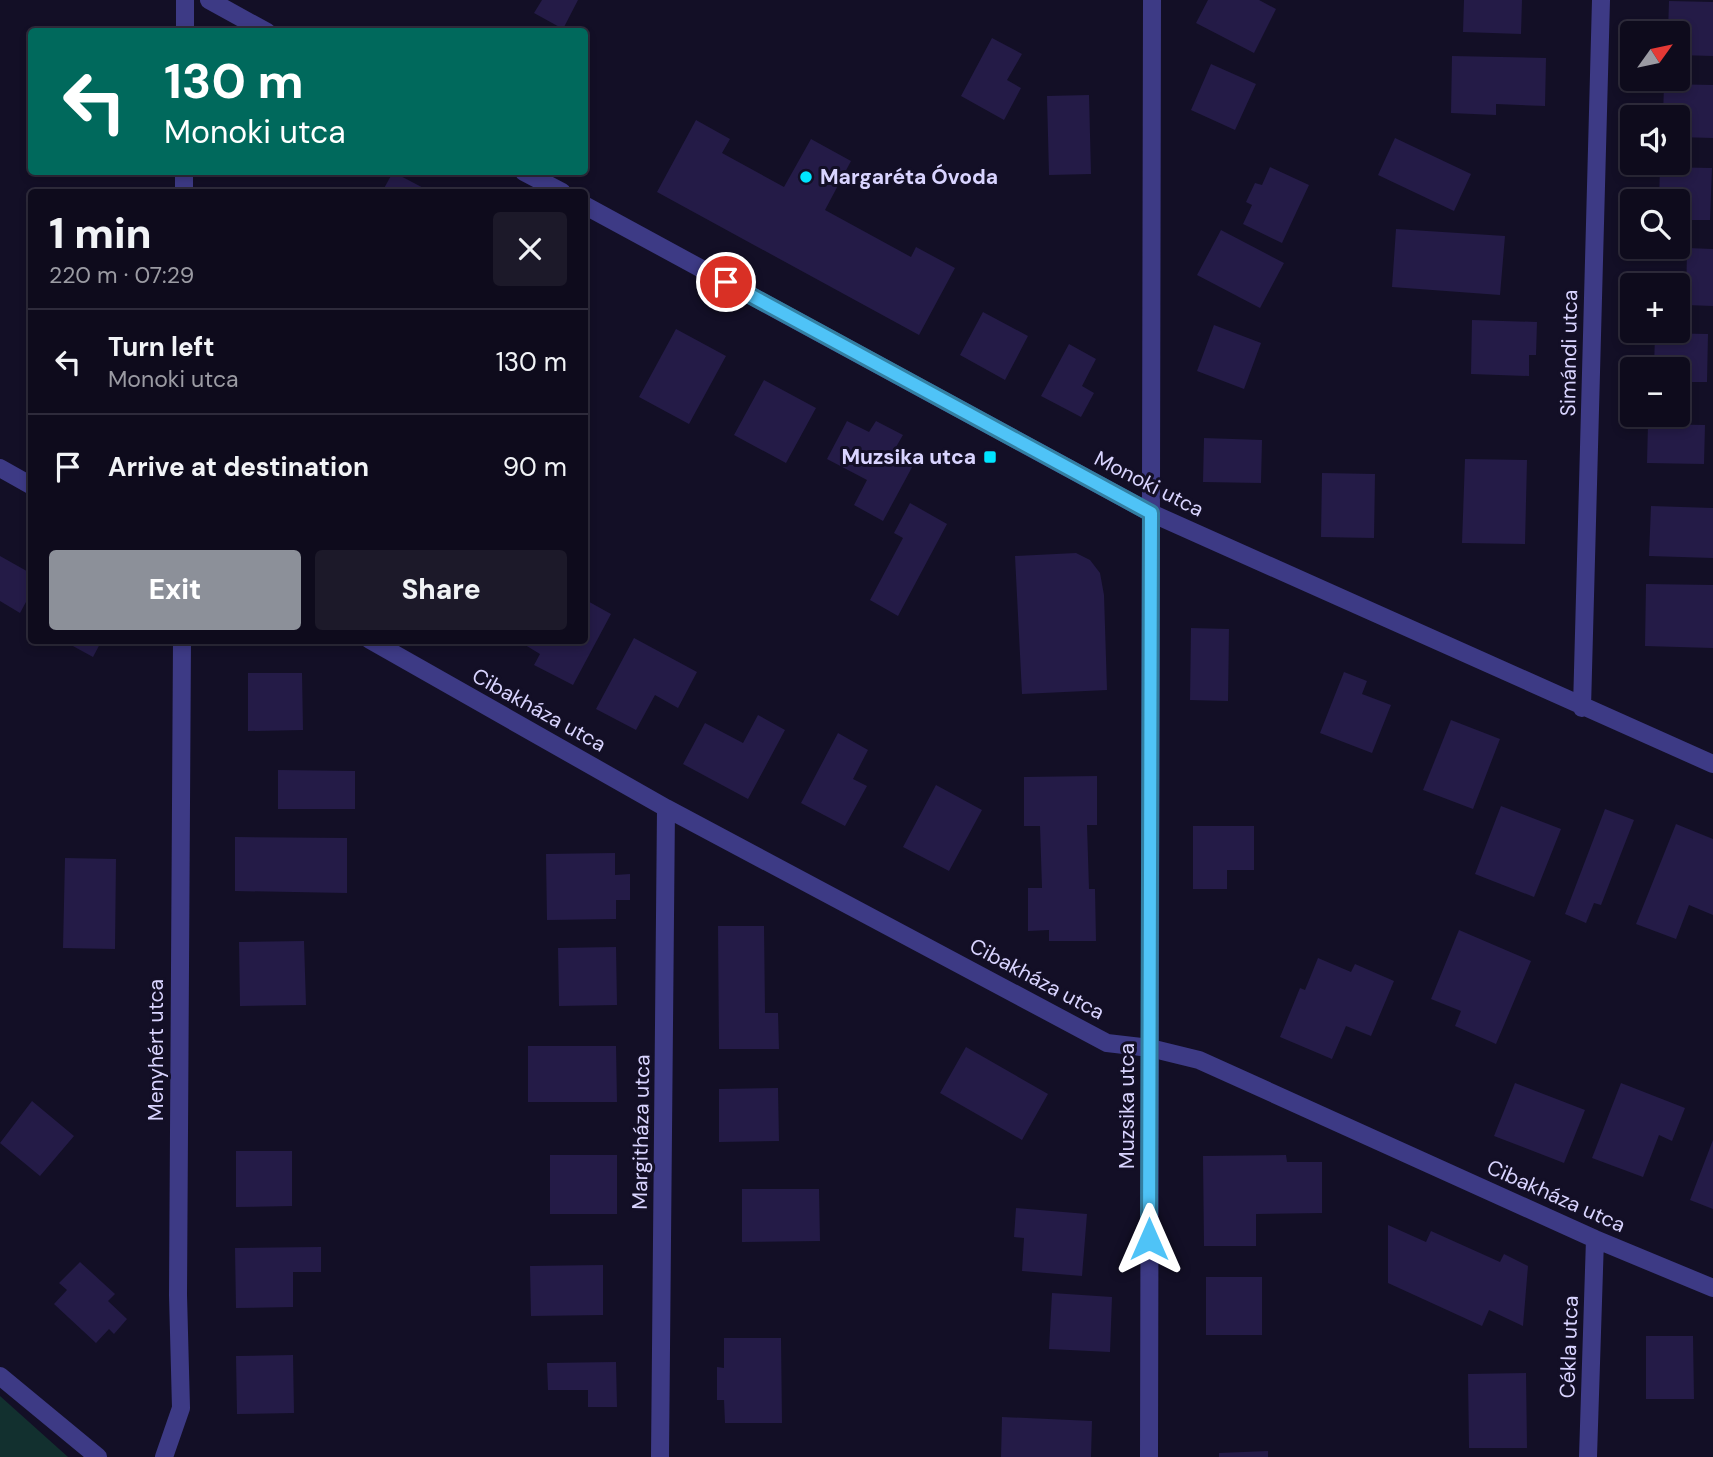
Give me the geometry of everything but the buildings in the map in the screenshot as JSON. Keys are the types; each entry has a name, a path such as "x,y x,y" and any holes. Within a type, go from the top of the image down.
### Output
{"street":[{"path":"185,0 185,28"},
{"path":"209,0 260,28"},
{"name":"Muzsika utca","path":"1149,1457 1152,0"},
{"name":"Simándi utca","path":"1582,708 1601,0"},
{"path":"530,175 556,189"},
{"name":"Monoki utca","path":"588,207 1151,513 1582,708 1713,764"},
{"path":"0,468 28,484"},
{"name":"Menyhért utca","path":"164,1457 181,1408 177,1295 182,644"},
{"name":"Cibakháza utca","path":"377,644 666,808 1107,1043 1150,1048 1199,1060 1595,1239 1713,1288"},
{"name":"Margitháza utca","path":"660,1457 666,808"},
{"name":"Cékla utca","path":"1588,1457 1595,1239"},
{"path":"0,1376 97,1457"}],"green space":[{"path":"0,1396 68,1457 0,1457"}],"place":[{"name":"Margaréta Óvoda","path":"806,177"},
{"name":"Muzsika utca","path":"990,457"}],"route":[{"path":"726,282 1151,513 1149,1239"}]}
